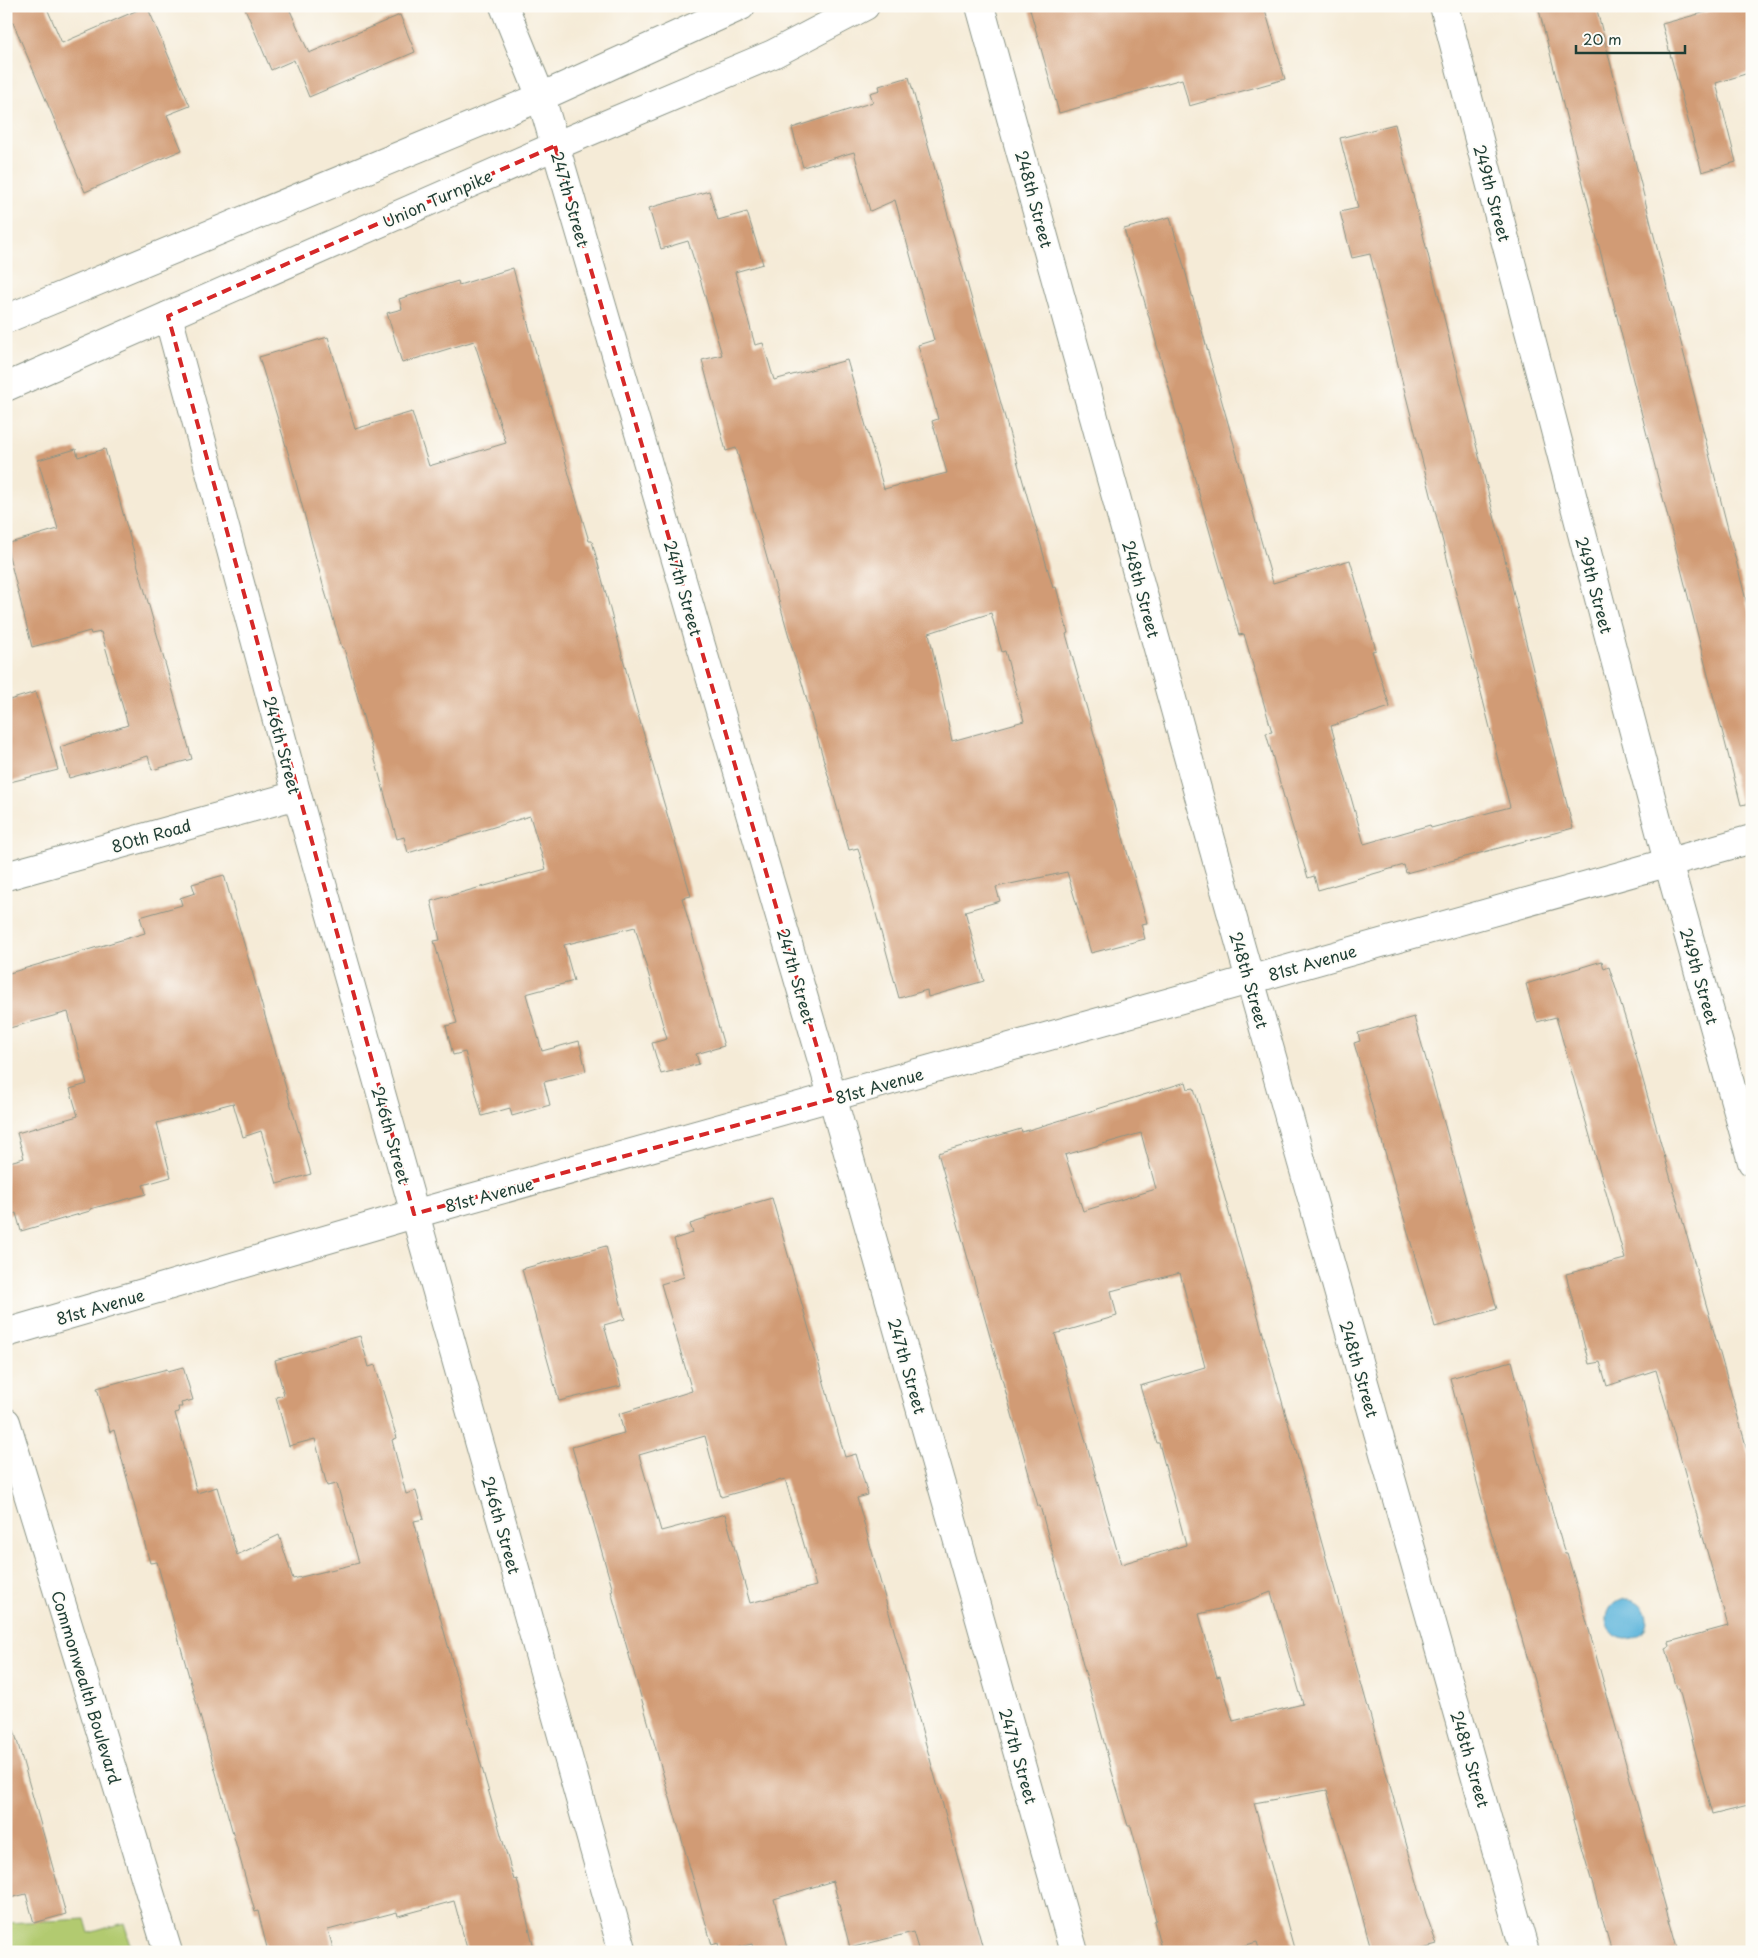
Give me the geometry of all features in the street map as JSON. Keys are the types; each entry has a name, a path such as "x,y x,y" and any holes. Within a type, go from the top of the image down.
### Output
{"street":[{"name":"247th Street","path":"504,6 541,97 556,146 832,1098 1074,1952"},
{"path":"6,319 541,97 741,6"},
{"name":"Union Turnpike","path":"6,387 556,146 773,54 865,6"},
{"name":"248th Street","path":"980,6 1250,980 1525,1952"},
{"name":"249th Street","path":"1444,6 1668,862 1752,1162"},
{"name":"246th Street","path":"168,316 296,795 623,1952"},
{"name":"80th Road","path":"6,876 296,795"},
{"name":"81st Avenue","path":"6,1333 414,1214 1752,839"},
{"name":"Commonwealth Boulevard","path":"6,1422 168,1952"}],"highlighted area":[{"path":"555,146 832,1099 414,1214 168,316"}],"green space":[{"path":"85,1919 89,1933 124,1923 133,1952 6,1952 6,1923"}],"water":[{"path":"1627,1599 1638,1602 1644,1608 1647,1619 1644,1630 1638,1636 1627,1639 1616,1636 1610,1630 1607,1619 1610,1608 1616,1602"}],"building":[{"path":"6,6 46,6 62,43 147,6 190,106 167,115 182,150 85,192"},
{"path":"244,6 288,6 309,53 400,15 415,52 309,97 294,60 271,70"},
{"path":"1029,6 1264,6 1285,79 1189,106 1182,79 1059,113"},
{"path":"1538,6 1596,6 1752,624 1752,803 1741,805"},
{"path":"1728,6 1752,6 1752,72 1716,83 1736,162 1702,172 1662,24"},
{"path":"909,77 1053,588 1056,587 1068,633 1066,634 1147,923 1141,924 1145,939 1091,953 1067,872 996,887 1000,901 965,911 984,981 928,997 927,990 899,998 858,848 849,850 736,448 726,451 702,360 722,355 701,282 688,241 661,249 649,208 709,191 718,220 747,212 763,264 735,272 755,345 763,343 774,380 847,360 884,489 947,473 932,421 938,419 918,345 934,340 895,200 870,211 854,152 803,167 792,128 873,102 870,93 880,90 879,86","holes":["991,613 1002,652 1005,651 1024,721 952,741 929,633"]},
{"path":"1395,124 1573,828 1406,873 1404,865 1318,890 1314,876 1308,878 1291,822 1266,733 1272,732 1244,634 1239,635 1124,229 1170,217 1273,583 1350,560 1376,650 1372,651 1390,707 1331,726 1364,844 1430,825 1431,828 1510,807 1370,254 1352,258 1340,212 1358,208 1340,138"},
{"path":"513,268 570,478 589,541 592,541 635,704 691,896 682,898 724,1046 696,1054 699,1064 661,1074 652,1043 667,1039 635,927 564,945 574,981 526,994 542,1051 579,1041 586,1071 544,1082 550,1105 512,1116 510,1108 482,1116 465,1052 453,1055 446,1026 457,1023 434,941 440,940 431,901 546,869 530,816 408,853 404,837 397,839 344,648 342,648 323,585 289,456 259,357 328,337 355,429 412,412 429,466 506,443 474,341 402,363 387,313 402,309 399,299 458,281 459,285"},
{"path":"76,449 78,457 105,449 192,759 152,770 148,756 69,778 60,747 128,725 101,632 91,634 90,631 32,647 6,544 58,529 38,460"},
{"path":"36,692 58,770 6,783 6,701"},
{"path":"224,875 311,1174 277,1184 261,1131 243,1137 233,1103 157,1123 171,1177 143,1185 146,1194 90,1209 90,1211 21,1231 16,1213 6,1216 6,1163 24,1158 17,1133 78,1116 70,1089 87,1084 68,1012 6,1029 6,974 145,933 140,917 182,905 180,898 195,893 192,884"},
{"path":"1602,961 1604,969 1609,967 1628,1027 1752,1467 1752,1805 1712,1815 1679,1689 1677,1689 1666,1648 1670,1646 1669,1642 1728,1626 1656,1370 1607,1386 1600,1362 1589,1364 1566,1274 1625,1259 1556,1017 1537,1022 1526,984"},
{"path":"1414,1017 1497,1309 1435,1327 1354,1043 1360,1041 1358,1033"},
{"path":"1186,1082 1188,1089 1194,1088 1426,1914 1437,1945 1412,1952 1372,1952 1327,1790 1254,1803 1295,1952 1260,1952 1257,1942 1220,1952 1162,1952 1154,1921 1156,1920 1131,1826 1128,1826 1112,1772 1040,1506 1038,1506 938,1153 1021,1129 1022,1132","holes":["1141,1133 1156,1189 1083,1211 1065,1155","1180,1273 1205,1367 1140,1386 1157,1443 1159,1443 1186,1545 1121,1564 1055,1334 1117,1316 1111,1291","1271,1592 1303,1704 1233,1721 1220,1676 1217,1677 1199,1614 1239,1604"]},
{"path":"772,1198 845,1457 856,1454 868,1495 857,1498 984,1952 919,1952 913,1932 850,1948 833,1881 774,1899 788,1952 754,1952 752,1944 720,1952 718,1943 712,1945 621,1627 611,1591 613,1591 572,1447 624,1433 619,1414 692,1391 661,1284 684,1277 674,1239 693,1233 690,1224 706,1219 706,1217","holes":["705,1436 721,1497 785,1479 816,1586 750,1603 725,1514 661,1531 639,1455"]},
{"path":"606,1246 625,1319 604,1325 621,1386 559,1401 522,1269"},
{"path":"360,1336 369,1367 375,1365 397,1438 392,1440 406,1494 416,1491 424,1519 414,1521 514,1880 517,1879 535,1952 468,1952 454,1901 398,1916 397,1912 328,1930 334,1952 268,1952 258,1911 255,1912 157,1562 150,1563 114,1430 110,1432 97,1388 167,1369 168,1371 183,1367 193,1400 181,1403 182,1407 178,1407 179,1412 175,1413 197,1493 217,1487 237,1555 279,1535 293,1579 359,1563 337,1484 327,1486 315,1439 289,1446 276,1397 284,1395 275,1360"},
{"path":"1512,1361 1538,1461 1565,1554 1567,1554 1579,1594 1678,1952 1612,1952 1478,1486 1450,1378"},
{"path":"14,1730 66,1914 34,1923 26,1894 6,1899 6,1731"}]}
